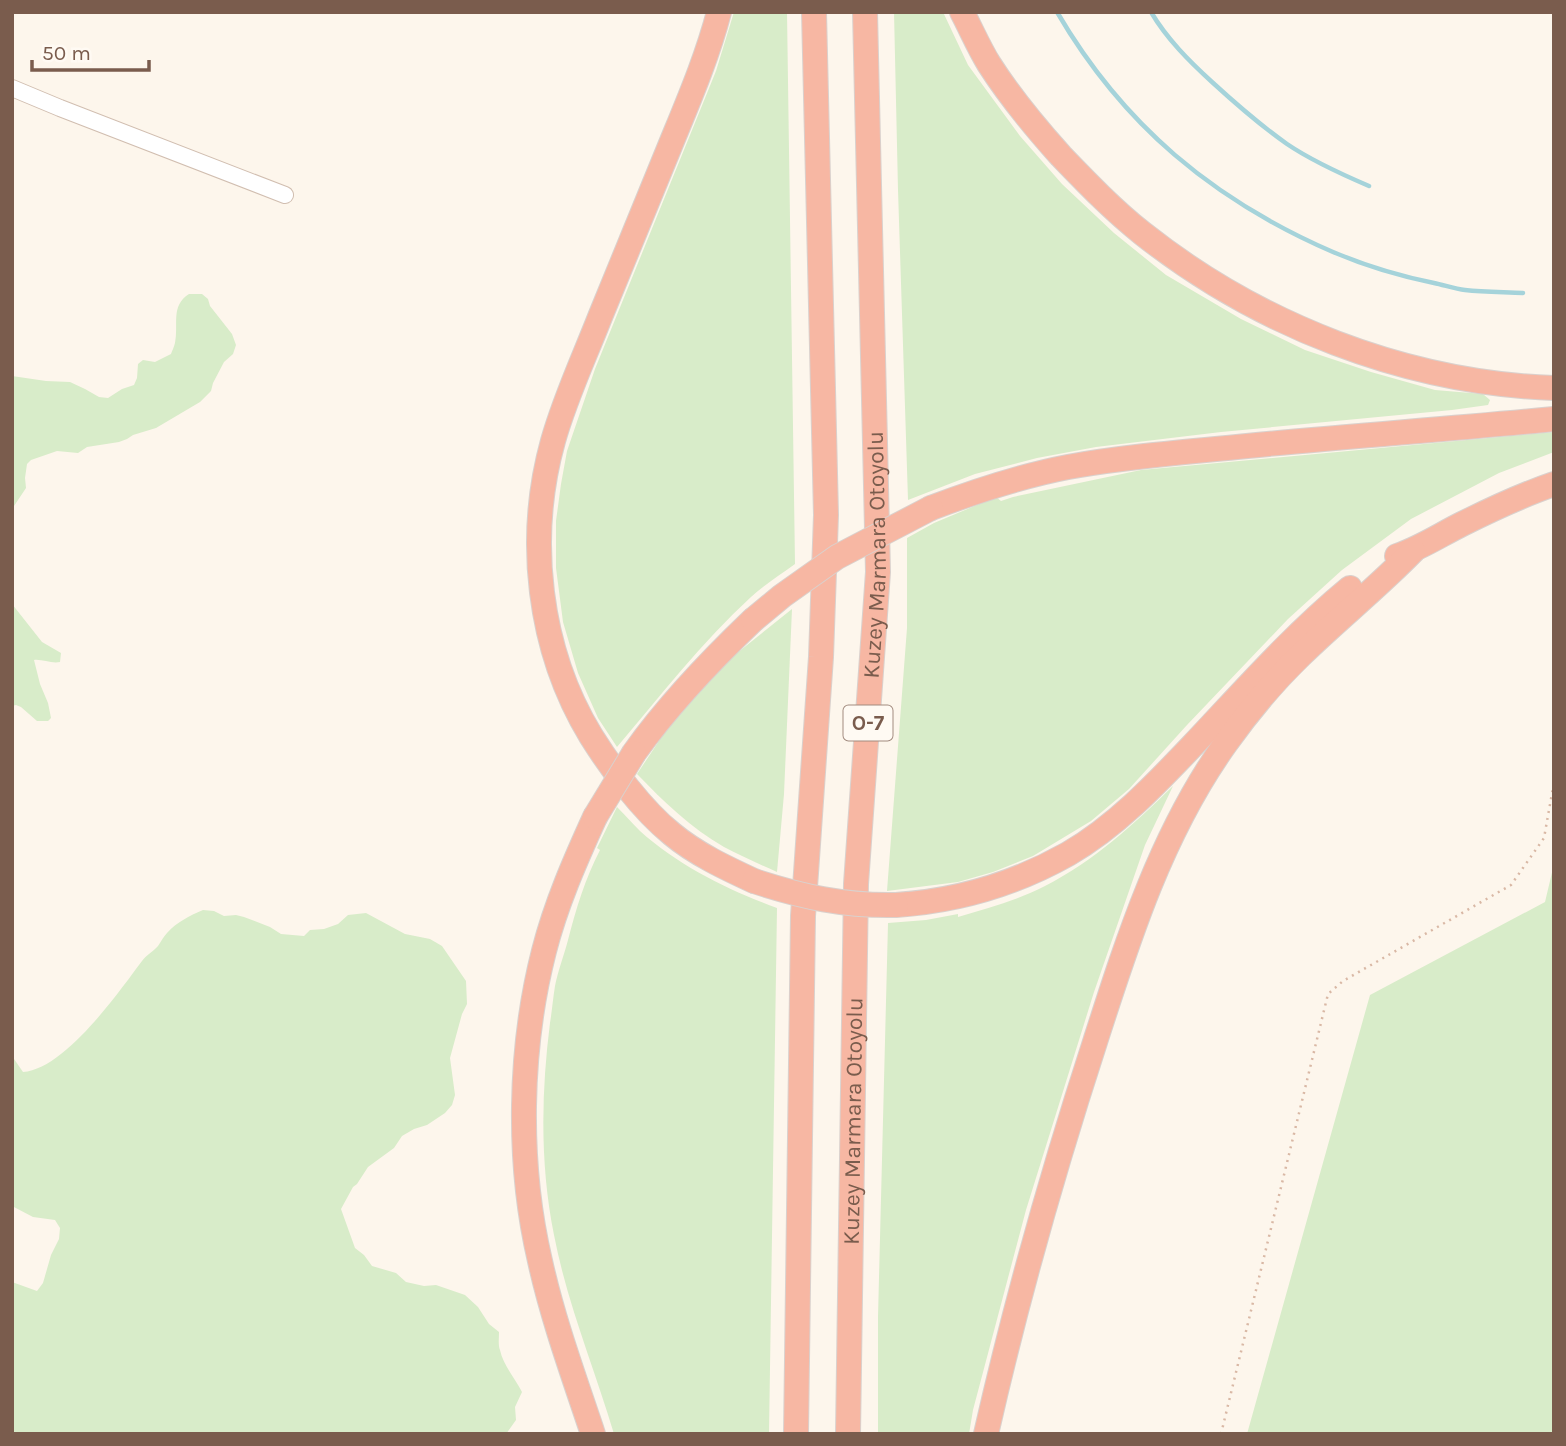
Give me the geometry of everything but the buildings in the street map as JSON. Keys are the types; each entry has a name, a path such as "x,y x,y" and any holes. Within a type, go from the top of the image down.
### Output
{"highway":[{"path":"719,12 690,98 575,377 553,441 544,481 539,532 541,585 549,631 579,716 628,787 671,834 721,866 785,891 817,900 857,905 936,901 989,890 1013,880 1068,854 1097,834 1165,774 1306,626 1380,564 1413,551 1517,497 1554,484"},
{"name":"Kuzey Marmara Otoyolu","path":"796,1434 803,916 821,657 826,515 814,12"},
{"name":"Kuzey Marmara Otoyolu","path":"848,1434 856,884 878,572 865,12"},
{"path":"962,12 995,73 1032,124 1071,166 1105,201 1142,233 1229,293 1323,338 1401,364 1467,379 1554,388"},
{"path":"593,1434 550,1302 531,1213 525,1128 529,1024 544,950 565,884 595,817 634,753 699,672 752,620 837,557 931,508 991,486 1030,475 1107,461 1274,443 1554,419"},
{"path":"986,1434 1020,1296 1083,1078 1147,889 1165,850 1203,779 1247,715 1300,656 1413,551"}],"street":[{"path":"12,88 285,195"}],"path":[{"path":"1221,1434 1328,994 1343,981 1511,885 1544,838 1554,782"}],"green space":[{"path":"734,12 787,12 795,564 756,593 715,632 617,747 598,718 578,673 563,622 556,568 556,521 561,484 567,451 595,369 716,71"},
{"path":"894,12 943,12 968,65 1020,136 1062,184 1114,233 1166,275 1241,319 1305,350 1435,390 1483,394 1490,400 1488,405 1096,447 1037,458 975,474 908,500"},
{"path":"189,294 202,294 208,299 210,306 232,334 236,345 233,354 224,362 211,391 200,402 156,428 119,442 87,447 78,453 57,451 31,460 27,464 26,488 12,509 12,376 70,382 99,397 108,398 134,385 138,364 143,360 155,362 171,354 175,344 177,310"},
{"path":"1554,432 1554,452 1499,473 1411,519 1342,570 1288,619 1129,789 1091,821 1033,856 993,872 958,882 887,891 907,628 907,538 934,523 996,497 1001,501 1141,470"},
{"path":"12,604 42,642 61,653 60,662 34,660 48,703 51,718 48,721 37,721 21,707 12,706"},
{"path":"792,609 784,794 777,872 724,847 700,831 667,804 637,774 673,720 717,669"},
{"path":"1173,786 1145,845 1094,992 1026,1210 969,1434 878,1434 878,1317 888,923 958,914 958,917 1035,891 1097,853"},
{"path":"617,807 655,844 688,866 722,885 777,908 769,1434 614,1434 559,1260 549,1209 544,1156 545,1076 550,1023 556,980 578,906 600,850 597,848"},
{"path":"1554,864 1554,1434 1247,1434 1370,995 1545,902"},
{"path":"203,910 224,916 244,917 281,934 304,936 310,930 338,924 348,915 366,913 405,934 430,939 442,946 466,981 467,1004 450,1058 455,1095 452,1105 427,1125 402,1136 394,1148 368,1167 341,1209 355,1248 372,1266 396,1273 406,1282 424,1286 436,1285 465,1295 499,1332 502,1356 522,1392 515,1407 516,1420 506,1434 12,1434 12,1282 37,1291 43,1283 59,1239 60,1228 55,1220 33,1217 12,1206 12,1056 23,1072 39,1068 56,1058 89,1027 164,936 184,920"}],"waterway":[{"path":"1057,12 1111,90 1142,124 1210,183 1249,208 1333,252 1383,270 1461,289 1523,293"},
{"path":"1151,12 1187,58 1258,122 1306,156 1369,186"}]}
